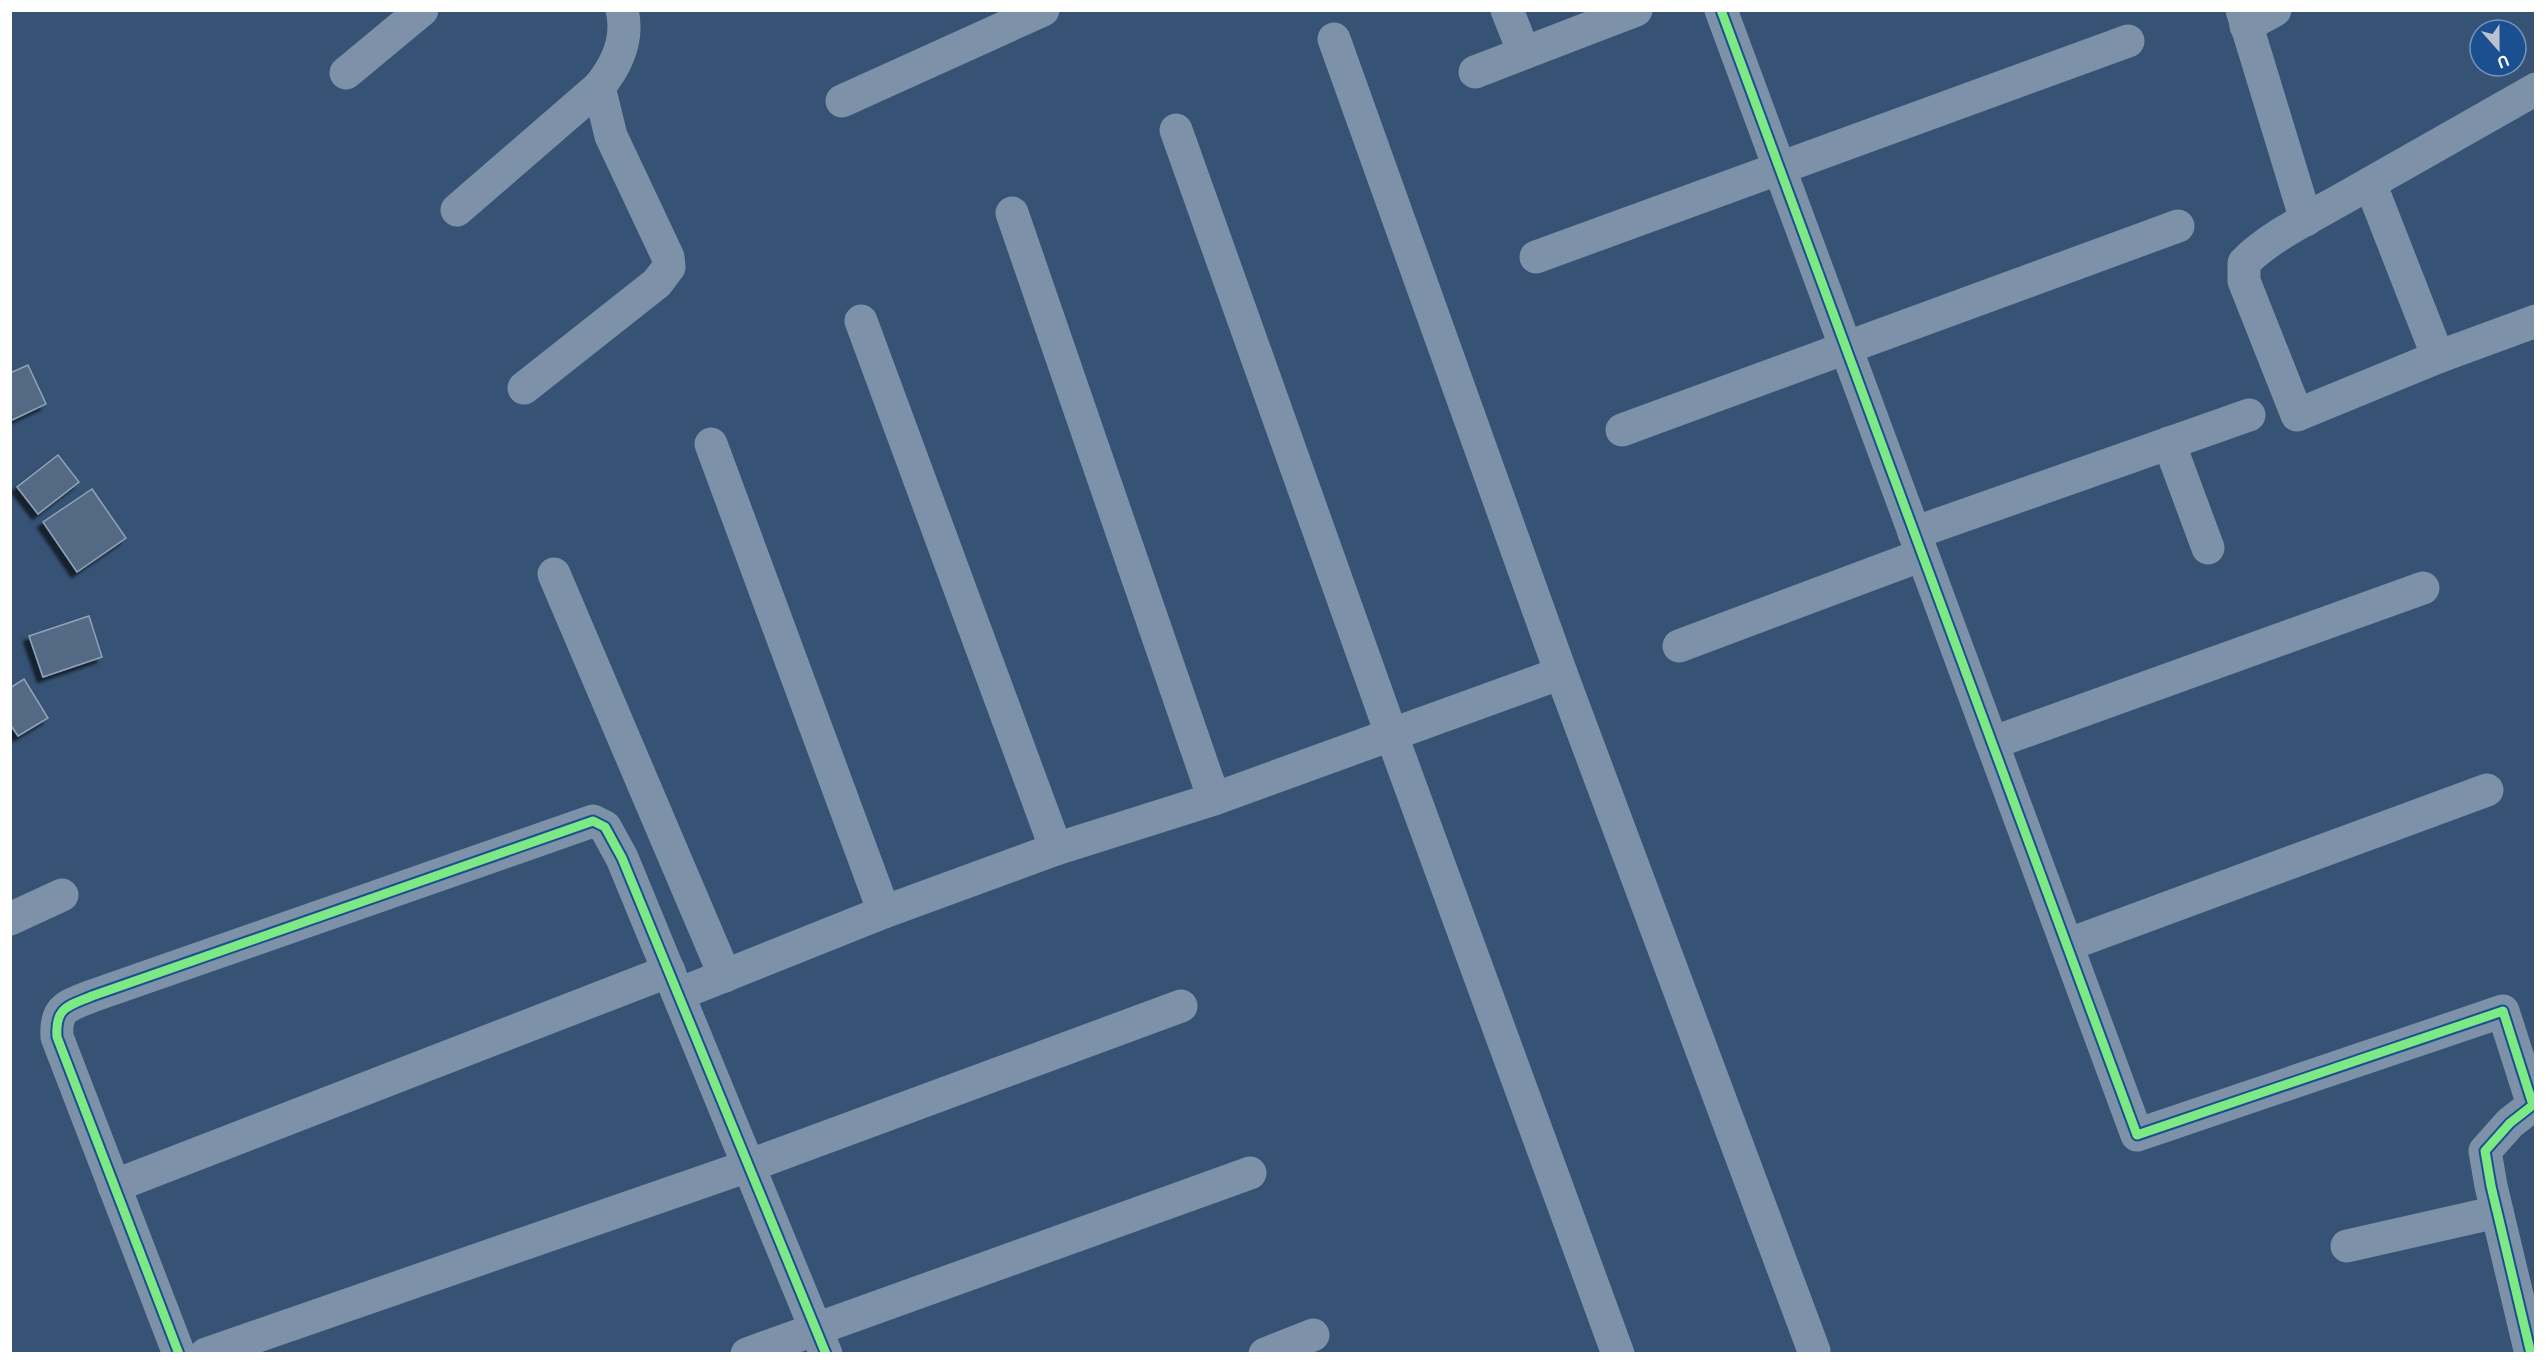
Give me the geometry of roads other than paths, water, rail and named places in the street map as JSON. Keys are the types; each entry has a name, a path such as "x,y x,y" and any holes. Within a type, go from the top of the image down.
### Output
{"street":[{"path":"346,73 422,10"},
{"path":"457,210 599,87 612,71 622,47 625,22 622,10"},
{"path":"842,101 1043,10"},
{"path":"1507,10 1524,53"},
{"path":"1475,72 1636,10"},
{"path":"1721,10 2137,1135 2504,1011 2533,1105 2510,1123 2485,1151 2497,1212 2531,1353"},
{"path":"2275,10 2244,18 2306,220"},
{"path":"1334,39 1561,673 1814,1352"},
{"path":"1536,256 1780,170 2128,41"},
{"path":"524,388 657,282 669,267 668,257 611,136 599,87"},
{"path":"2535,89 2306,220 2252,255 2244,263 2243,272 2244,281 2297,415 2438,357 2535,321"},
{"path":"1176,130 1392,736 1618,1353"},
{"path":"2370,183 2438,357"},
{"path":"1012,213 1214,799"},
{"path":"1622,430 2178,226"},
{"path":"861,321 1056,849"},
{"path":"1679,646 1918,544 2169,443 2249,415"},
{"path":"2169,443 2208,548"},
{"path":"711,444 884,912"},
{"path":"554,574 725,976"},
{"path":"1992,743 2422,588"},
{"path":"114,1186 674,982 725,976 884,912 1056,849 1214,799 1561,673"},
{"path":"2067,945 2487,790"},
{"path":"179,1353 57,1037 56,1025 60,1012 69,1005 593,821 605,827 612,837 822,1341"},
{"path":"10,919 62,895"},
{"path":"206,1353 750,1165 1180,1006"},
{"path":"747,1353 822,1341 1250,1173"},
{"path":"2347,1246 2497,1212"},
{"path":"1265,1353 1313,1335"}]}
